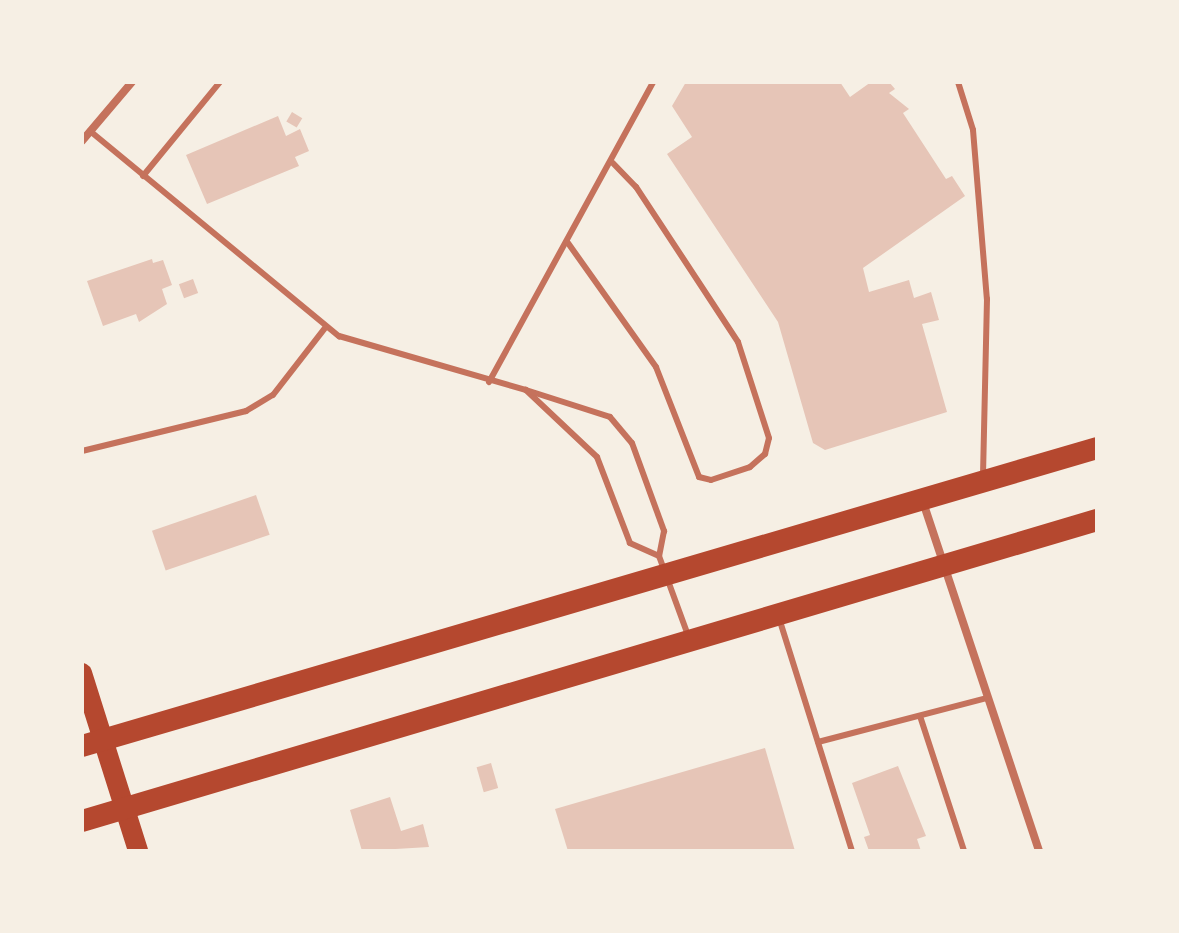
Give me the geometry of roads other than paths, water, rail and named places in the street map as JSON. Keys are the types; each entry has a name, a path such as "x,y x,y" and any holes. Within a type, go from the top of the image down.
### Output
{"highway":[{"path":"93,743 663,565 921,499 1097,448"},
{"path":"82,821 1097,520"}],"main road":[{"path":"82,673 93,743 125,808 138,851"}],"street":[{"path":"82,141 132,82"},
{"path":"921,499 1039,851"}],"lane":[{"path":"143,176 220,82"},
{"path":"489,382 613,163 653,82"},
{"path":"958,82 973,130 987,299 983,481"},
{"path":"90,131 325,328 489,382 526,390 610,417 632,443 664,531 663,565 690,642"},
{"path":"568,243 656,367 699,477 711,480 750,467 765,454 769,438 738,342 636,187 613,163"},
{"path":"82,451 246,411 273,395 325,328"},
{"path":"526,390 597,457 630,543 663,565"},
{"path":"778,615 852,851"},
{"path":"818,742 987,698"},
{"path":"920,716 964,851"}]}
